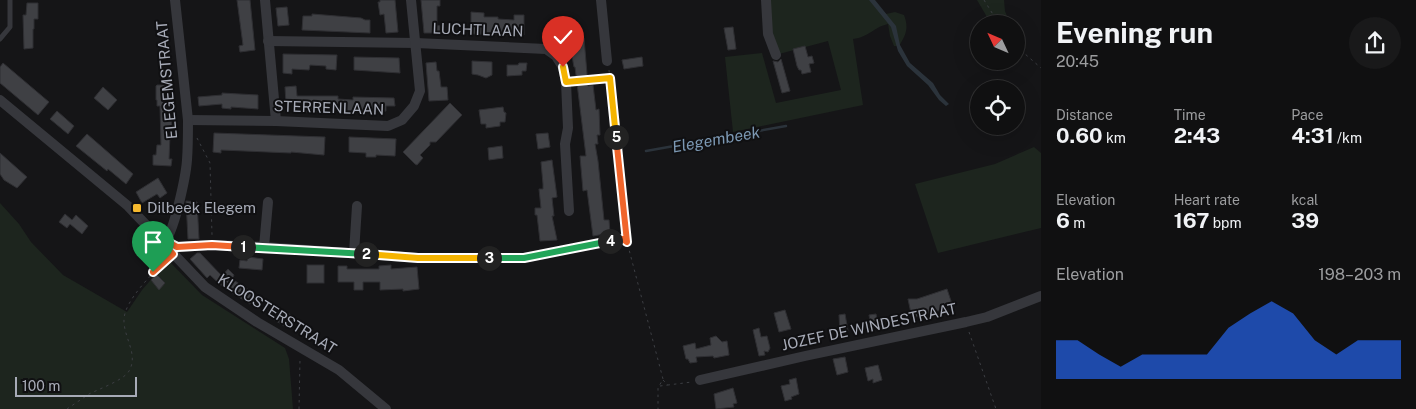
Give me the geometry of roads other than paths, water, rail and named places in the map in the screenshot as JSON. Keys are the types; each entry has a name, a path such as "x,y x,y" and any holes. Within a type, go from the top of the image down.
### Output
{"street":[{"name":"ELEGEMSTRAAT","path":"165,242 173,227 187,162 188,139 188,120 175,0"},
{"path":"265,0 276,121"},
{"name":"STERRENLAAN","path":"188,120 276,121 388,126 402,120 414,106 420,91 412,0"},
{"path":"601,0 607,61"},
{"path":"766,0 768,34 776,55"},
{"name":"LUCHTLAAN","path":"268,41 416,43 546,49 556,56 563,67 566,82 568,128 565,144 569,211"},
{"name":"KLOOSTERSTRAAT","path":"0,100 128,206 165,242 173,254 205,287 257,322 339,370 386,409"},
{"path":"264,247 268,202"},
{"path":"354,253 357,206"},
{"path":"165,242 177,247 212,245 264,247 418,258"},
{"name":"JOZEF DE WINDESTRAAT","path":"700,380 988,317 1041,296"}],"lane":[{"path":"0,39 10,27 10,0"}],"waterway":[{"name":"Elegembeek","path":"646,151 786,126"}],"place":[{"name":"Dilbeek Elegem","path":"137,208"}]}
